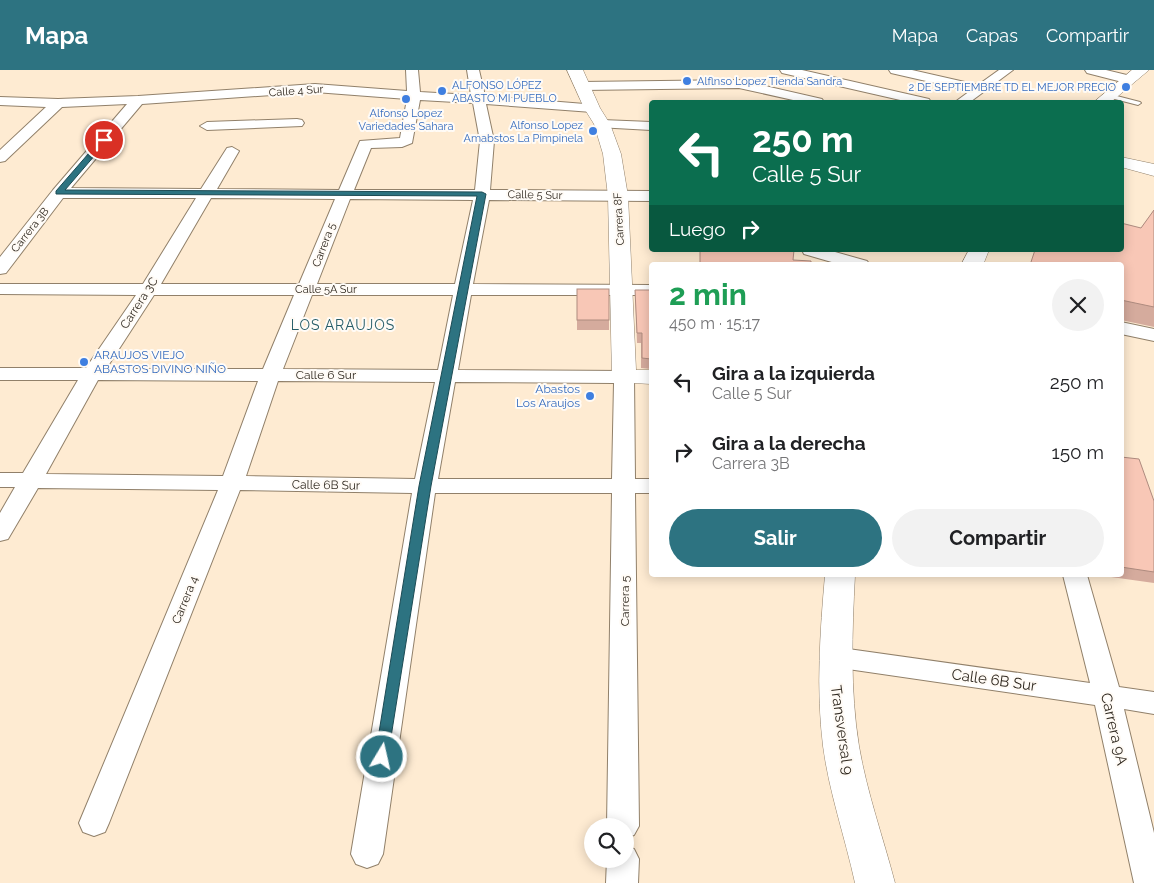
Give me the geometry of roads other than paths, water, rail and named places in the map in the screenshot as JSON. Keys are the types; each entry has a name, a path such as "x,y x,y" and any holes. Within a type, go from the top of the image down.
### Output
{"street":[{"path":"412,70 414,96"},
{"path":"367,854 425,486 482,194 487,141 472,70"},
{"path":"708,70 724,84 733,96"},
{"path":"786,70 915,100"},
{"path":"895,70 980,89"},
{"path":"987,70 1005,72"},
{"path":"1091,70 1136,75"},
{"path":"965,100 1005,72"},
{"path":"1106,99 1136,75"},
{"path":"579,78 746,85 809,100"},
{"name":"Carrera 8F","path":"579,78 612,154 618,196 624,377"},
{"name":"Calle 4 Sur","path":"0,101 58,103 138,100 297,90 316,83 414,96 479,99 649,126"},
{"path":"296,140 297,90"},
{"name":"Carrera 5","path":"271,374 308,289 343,194 365,144 402,143 407,140 414,96"},
{"name":"Carrera 3B","path":"0,269 59,193 138,100"},
{"path":"0,158 58,103"},
{"path":"207,126 297,123"},
{"name":"Carrera 3C","path":"0,533 91,376 148,290 232,151"},
{"path":"1124,163 1154,170"},
{"path":"1124,178 1154,185"},
{"name":"Calle 5 Sur","path":"59,193 649,196"},
{"path":"817,252 851,262"},
{"name":"Calle 5A Sur","path":"0,289 463,288 649,290"},
{"path":"1124,329 1154,334"},
{"name":"Calle 6 Sur","path":"0,374 91,376 271,374 649,377"},
{"name":"Carrera 4","path":"94,823 232,484 271,374"},
{"name":"Carrera 5","path":"623,818 638,486 624,377"},
{"name":"Calle 6B Sur","path":"0,480 425,486 638,486"},
{"name":"Transversal 9","path":"840,577 834,657 836,698 842,748 875,883"},
{"name":"Carrera 9A","path":"1076,577 1107,696 1150,883"},
{"name":"Calle 6B Sur","path":"834,657 1154,703"},
{"path":"622,868 622,883"}],"lane":[{"path":"1124,101 1138,103"}],"place":[{"name":"Alflnso Lopez Tienda Sandra","path":"687,81"},
{"name":"2 DE SEPTIEMBRE TD EL MEJOR PRECIO","path":"1126,87"},
{"name":"ALFONSO LÓPEZ ABASTO MI PUEBLO","path":"442,91"},
{"name":"Alfonso Lopez Variedades Sahara","path":"406,99"},
{"name":"Alfonso Lopez Amabstos La Pimpinela","path":"593,131"},
{"name":"ARAUJOS VIEJO ABASTOS DIVINO NIÑO","path":"84,362"},
{"name":"Abastos Los Araujos","path":"590,396"}],"district":[{"name":"LOS ARAUJOS","path":"343,325"}]}
